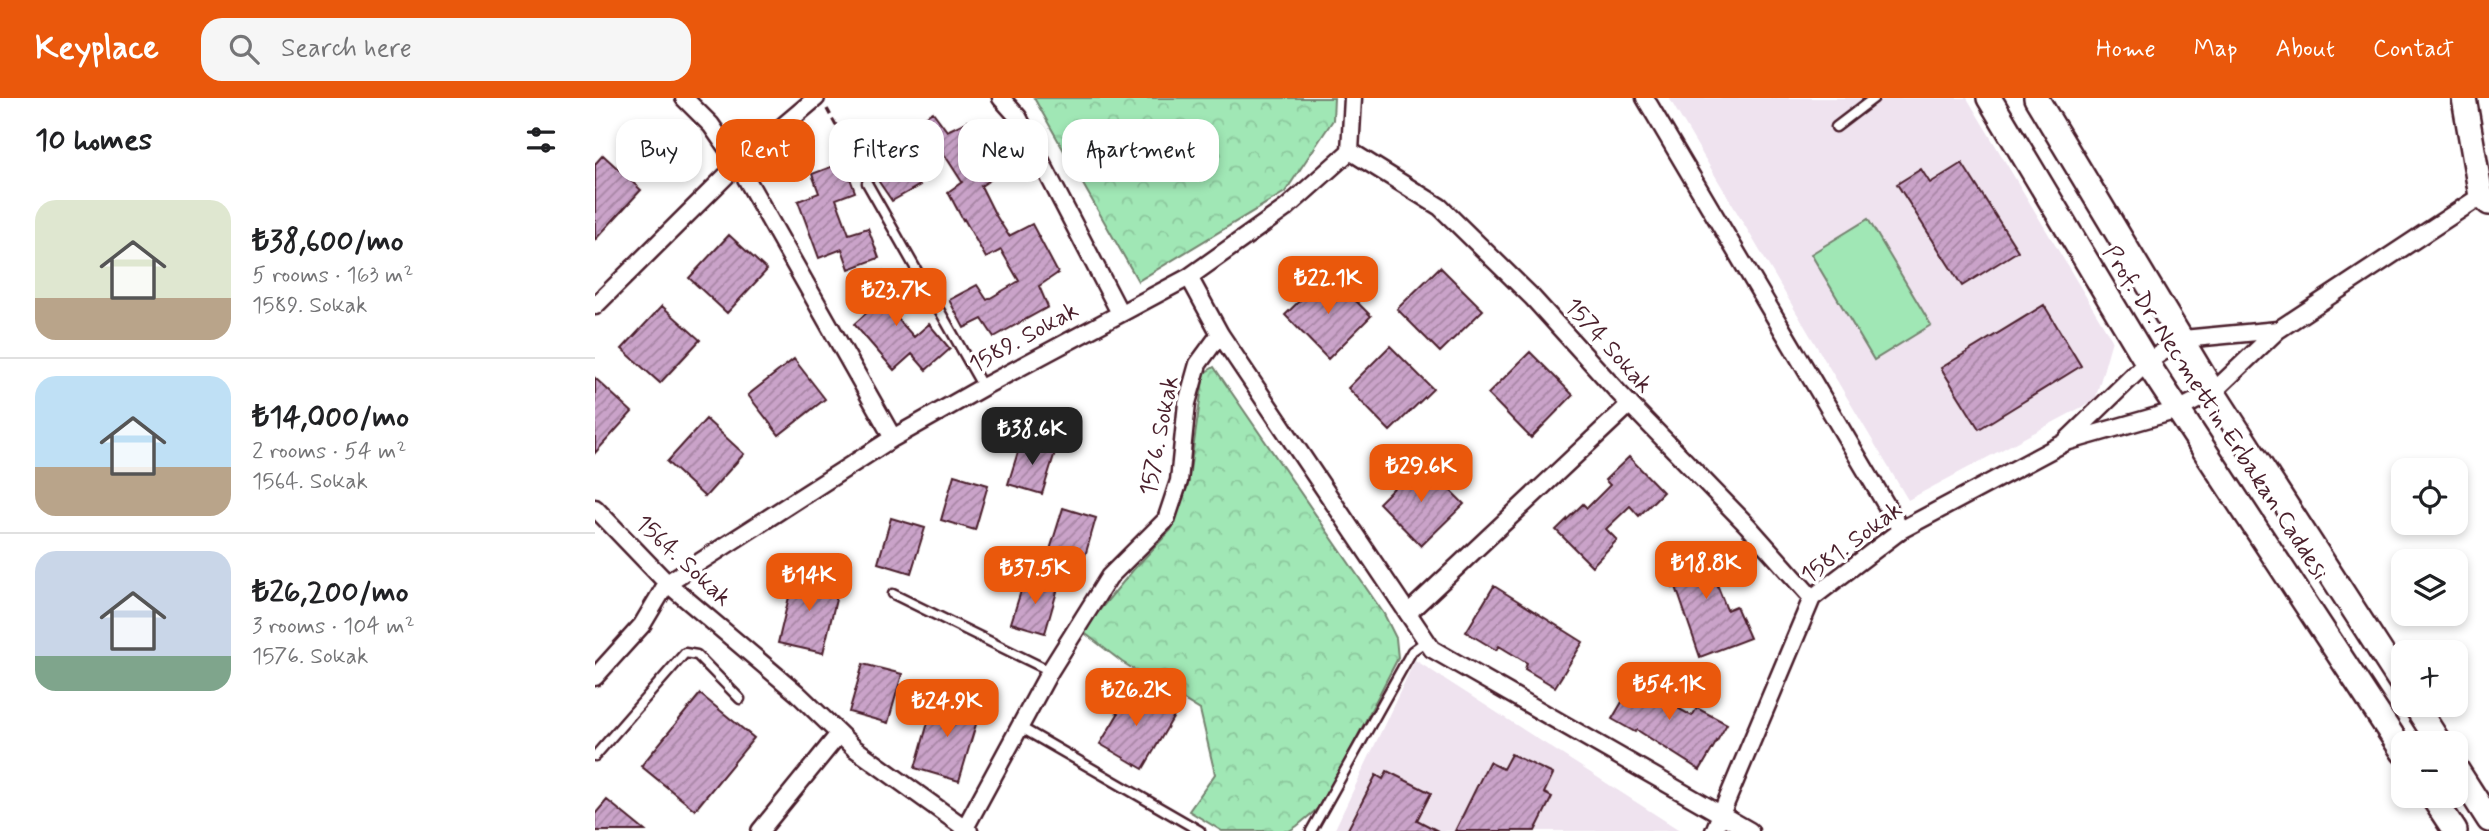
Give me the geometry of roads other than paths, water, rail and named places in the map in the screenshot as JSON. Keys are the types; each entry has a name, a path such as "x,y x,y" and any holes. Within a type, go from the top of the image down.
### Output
{"main road":[{"name":"Prof. Dr. Necmettin Erbakan Caddesi","path":"1989,98 2147,362 2391,734"},
{"name":"Prof. Dr. Necmettin Erbakan Caddesi","path":"2036,98 2213,392 2391,667"},
{"path":"2464,98 2485,200"},
{"path":"2468,788 2489,820"},
{"path":"2440,808 2455,831"}],"street":[{"path":"684,98 716,132"},
{"path":"1001,98 1018,117 1120,313"},
{"path":"1350,150 1353,98"},
{"path":"1645,98 1901,530"},
{"path":"799,119 821,103"},
{"name":"1589. Sokak","path":"667,583 893,438 1189,277 1286,208 1350,150"},
{"name":"1574 Sokak","path":"1350,150 1440,207 1532,297 1630,404 1748,526 1812,598"},
{"path":"595,306 718,182"},
{"path":"748,182 893,438"},
{"path":"2066,442 2178,410 2213,392 2279,330 2485,200"},
{"path":"1189,277 1220,334 1432,649 1750,831"},
{"path":"2066,442 2147,362 2183,339 2279,330"},
{"name":"1576. Sokak","path":"967,830 1051,671 1109,577 1166,520 1179,481 1187,403 1198,365 1220,334"},
{"path":"1408,613 1630,404"},
{"name":"1581. Sokak","path":"1714,831 1812,598 1901,530 2066,442"},
{"name":"1564. Sokak","path":"595,508 667,583 796,693 854,748 967,830"},
{"path":"595,677 642,625 667,583"},
{"path":"760,831 839,734"}],"lane":[{"path":"1836,127 1874,98"},
{"path":"867,183 983,387"},
{"path":"893,594 1051,671"},
{"path":"1311,831 1412,651 1426,640"},
{"path":"595,756 685,653 697,655 740,699"},
{"path":"1020,727 1200,831"}]}
